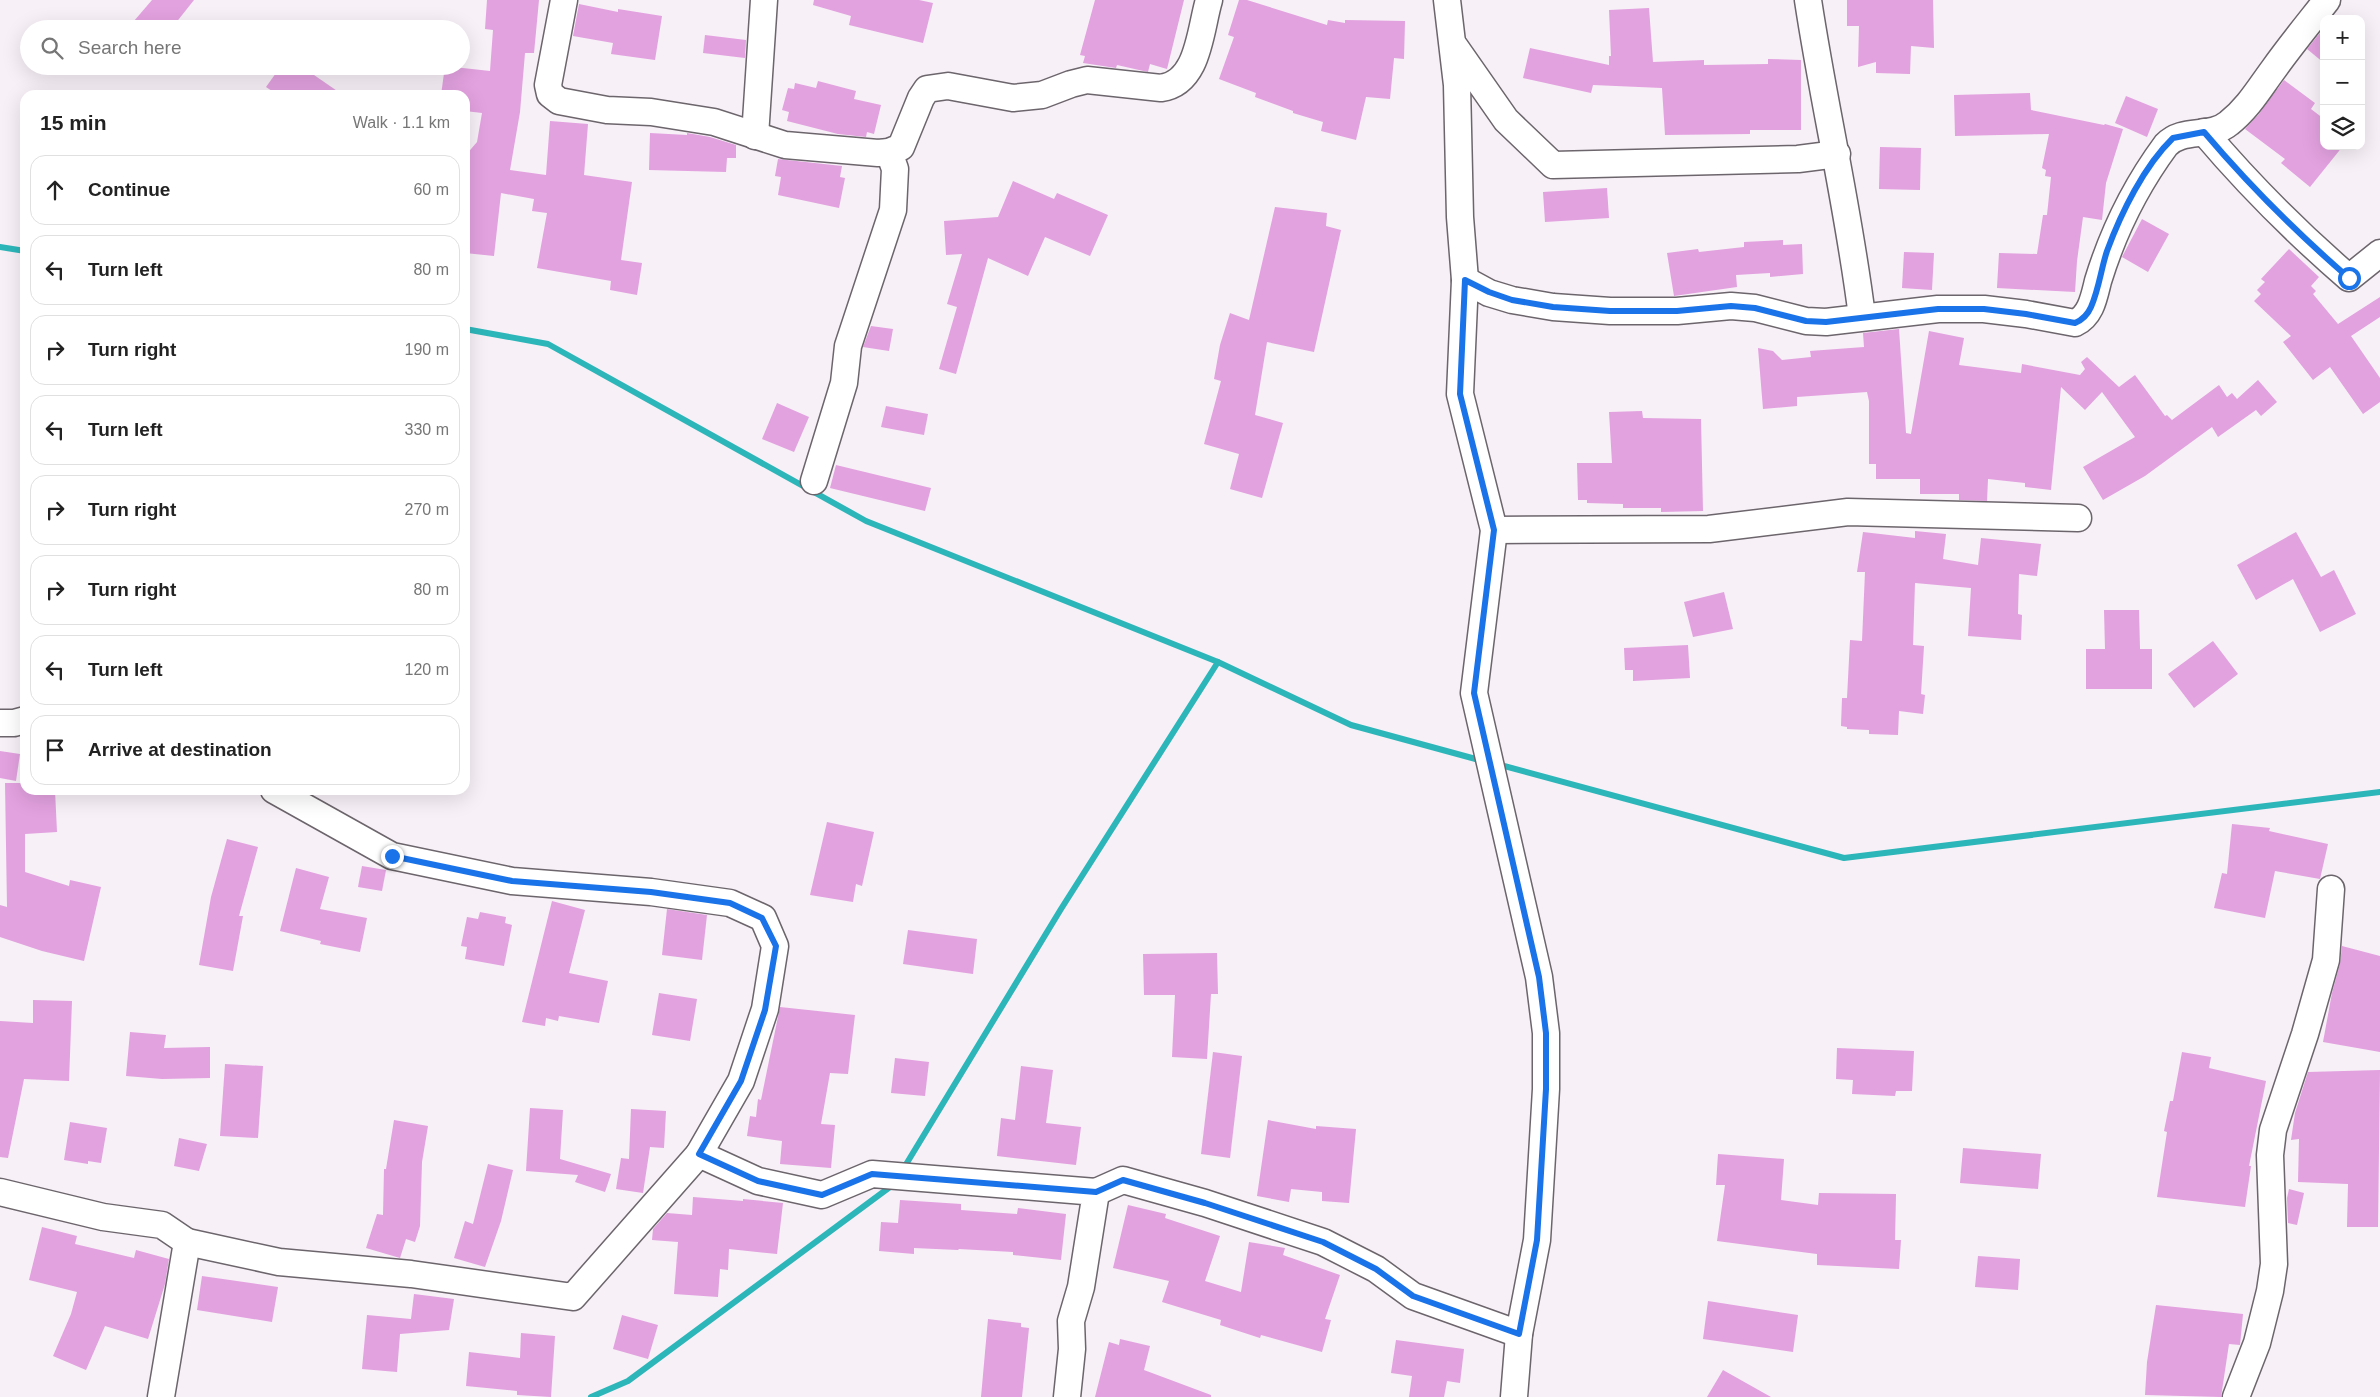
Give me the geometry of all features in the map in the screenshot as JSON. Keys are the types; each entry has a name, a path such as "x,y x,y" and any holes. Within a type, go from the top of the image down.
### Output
{"street":[{"path":"564,0 548,85 550,94 559,101 607,110 651,112 714,122 785,145 889,152 900,147 921,98 927,89 938,86 948,86 1013,98 1042,95 1088,80 1161,88 1172,87 1185,77 1193,63 1210,0"},
{"path":"755,136 764,0"},
{"path":"1447,0 1457,85 1460,217 1465,280 1460,394 1494,530 1474,693 1539,977 1546,1033 1546,1089 1537,1240 1519,1334 1514,1397"},
{"path":"1808,0 1817,63 1837,154 1862,317"},
{"path":"1465,280 1489,292 1512,300 1553,307 1629,311 1677,311 1731,306 1755,308 1806,321 1826,322 1938,309 1984,309 2075,323 2081,320 2091,308 2107,251 2127,206 2155,160 2173,138 2228,125 2249,105 2327,0"},
{"path":"1453,44 1506,120 1553,165 1798,159 1837,154"},
{"path":"2204,132 2234,167 2317,250 2349,278 2380,253"},
{"path":"814,482 844,384 848,346 893,210 895,169 889,152"},
{"path":"1494,530 1709,529 1848,512 2078,518"},
{"path":"0,723 20,721"},
{"path":"0,1192 103,1217 162,1224 187,1242 279,1262 411,1274 573,1297 699,1154 741,1081 765,1010 776,946 762,918 730,903 651,892 512,881 392,856 283,795"},
{"path":"2236,1397 2258,1343 2270,1291 2274,1264 2270,1155 2274,1130 2305,1034 2326,960 2331,889"},
{"path":"699,1154 758,1181 822,1195 872,1174 1096,1192 1123,1180 1205,1203 1323,1242 1376,1269 1413,1296 1519,1334"},
{"path":"1067,1397 1072,1349 1071,1321 1082,1287 1096,1192"},
{"path":"162,1397 187,1242"}],"building":[{"path":"152,0 194,0 178,20 135,20"},
{"path":"487,0 539,0 534,53 525,53 520,112 510,170 546,175 550,121 588,124 584,175 632,182 621,260 642,263 637,295 610,290 611,281 537,268 547,213 532,211 534,199 501,193 494,256 470,254 470,150 477,142 482,113 470,112 470,90 442,90 444,75 470,75 470,69 490,71 493,30 485,29"},
{"path":"814,0 919,0 933,3 923,43 849,25 851,16 813,5"},
{"path":"1095,0 1184,0 1167,69 1150,64 1148,72 1117,65 1116,68 1083,63 1085,56 1080,55"},
{"path":"1239,0 1247,0 1327,25 1328,20 1345,23 1345,20 1405,21 1404,59 1394,58 1390,99 1366,97 1356,140 1321,131 1323,122 1293,113 1293,111 1255,97 1256,93 1219,79 1234,37 1228,35"},
{"path":"1847,0 1933,0 1934,48 1911,46 1910,74 1876,73 1876,62 1858,67 1859,26 1847,26"},
{"path":"579,4 618,12 618,9 662,16 655,60 611,54 613,43 573,36"},
{"path":"1649,8 1653,62 1704,60 1704,65 1768,64 1768,59 1801,60 1801,130 1750,130 1750,134 1665,135 1662,88 1593,85 1591,93 1523,78 1530,48 1609,65 1609,56 1611,56 1609,10"},
{"path":"2320,33 2320,60 2307,49"},
{"path":"705,35 746,40 745,58 703,53"},
{"path":"275,75 314,75 336,90 270,90 266,87"},
{"path":"2284,80 2315,103 2311,109 2320,116 2320,150 2340,150 2310,187 2281,163 2285,159 2245,129 2259,114"},
{"path":"818,81 856,91 854,99 881,105 874,134 867,132 866,137 838,134 787,121 789,112 782,110 788,88 794,89 795,83 816,88"},
{"path":"2030,93 2031,110 2123,129 2106,183 2102,220 2083,217 2075,292 1997,288 1999,253 2037,254 2043,215 2047,215 2051,177 2045,176 2046,170 2042,168 2049,134 1955,136 1954,95"},
{"path":"2126,96 2158,109 2147,137 2115,123"},
{"path":"650,133 687,135 687,133 710,137 736,145 736,158 727,158 726,172 649,170"},
{"path":"1880,147 1921,148 1920,190 1879,189"},
{"path":"778,159 842,166 840,177 845,178 839,208 778,195 781,177 775,176"},
{"path":"1013,181 1054,199 1057,193 1108,215 1090,256 1045,237 1028,276 988,258 956,374 939,369 957,307 947,304 962,254 946,255 944,221 998,217"},
{"path":"1607,188 1609,218 1545,222 1543,192"},
{"path":"1275,207 1327,213 1326,226 1341,230 1314,352 1267,342 1255,415 1283,423 1262,498 1230,489 1239,454 1204,444 1221,381 1214,379 1220,345 1230,313 1249,320"},
{"path":"2142,219 2169,234 2148,272 2122,257"},
{"path":"1783,240 1783,245 1802,244 1803,274 1770,277 1770,273 1736,275 1737,287 1674,296 1667,253 1698,249 1699,252 1744,247 1744,242"},
{"path":"2289,249 2319,277 2311,286 2316,291 2313,294 2338,324 2380,297 2380,317 2351,336 2380,378 2380,402 2363,414 2330,367 2313,380 2283,342 2291,336 2254,301 2261,294 2257,290 2265,282 2261,279"},
{"path":"1904,252 1934,253 1932,290 1902,288"},
{"path":"871,326 893,329 889,351 863,347"},
{"path":"1899,329 1906,433 1911,434 1929,331 1964,338 1959,365 2021,373 2022,364 2080,375 2085,369 2081,362 2087,357 2119,387 2135,375 2165,416 2167,415 2172,420 2219,385 2227,397 2232,393 2237,399 2258,380 2277,402 2261,416 2256,410 2218,437 2212,427 2145,476 2103,500 2083,467 2135,437 2102,392 2085,410 2061,387 2051,490 2025,487 2025,483 1988,479 1987,501 1959,500 1959,494 1920,494 1920,479 1876,479 1876,464 1869,464 1869,401 1867,392 1797,397 1797,406 1763,409 1758,348 1773,351 1782,360 1811,357 1810,351 1864,347 1863,333"},
{"path":"777,403 809,417 794,452 762,439"},
{"path":"886,406 928,414 924,435 881,427"},
{"path":"1642,411 1643,418 1701,419 1703,511 1661,512 1661,508 1623,508 1623,504 1587,503 1587,500 1578,500 1577,463 1612,463 1609,412"},
{"path":"836,465 931,488 925,511 830,488"},
{"path":"1915,531 1946,534 1943,559 1978,565 1981,538 2041,544 2037,576 2019,574 2018,614 2022,615 2021,640 1968,636 1971,588 1915,583 1913,645 1924,646 1921,694 1925,695 1923,714 1899,711 1898,735 1869,734 1869,730 1847,729 1847,727 1841,726 1842,698 1847,698 1850,640 1862,641 1865,572 1857,572 1863,532 1915,538"},
{"path":"2296,532 2321,577 2334,570 2356,614 2320,632 2293,579 2256,600 2237,565"},
{"path":"1724,592 1733,629 1693,637 1684,602"},
{"path":"2104,610 2139,610 2140,649 2152,649 2152,689 2086,689 2086,649 2105,649"},
{"path":"2213,641 2238,674 2194,708 2168,674"},
{"path":"1688,645 1690,678 1633,681 1633,670 1625,670 1624,648"},
{"path":"0,751 20,754 16,781 0,778"},
{"path":"5,783 20,783 20,795 55,795 57,832 25,834 25,872 69,886 70,880 101,887 84,961 42,951 0,937 0,905 7,907"},
{"path":"827,822 874,832 862,886 856,884 853,902 810,895"},
{"path":"2232,824 2270,828 2269,831 2328,844 2320,879 2275,871 2265,918 2214,908 2222,873 2227,874"},
{"path":"227,839 258,847 239,916 243,916 233,971 199,965 211,897"},
{"path":"362,866 386,870 382,891 358,887"},
{"path":"296,868 329,877 320,909 367,918 360,952 320,944 321,941 280,931"},
{"path":"552,901 585,910 569,973 608,981 599,1023 559,1016 558,1021 546,1018 545,1026 522,1022"},
{"path":"667,909 707,915 702,960 662,955"},
{"path":"480,912 506,917 505,923 512,925 504,966 465,959 467,947 461,946 467,917 478,919"},
{"path":"908,930 977,939 973,974 903,964"},
{"path":"2342,946 2380,956 2380,1052 2323,1042 2332,993 2340,964"},
{"path":"1217,953 1218,994 1211,994 1207,1059 1172,1057 1175,995 1144,995 1143,954"},
{"path":"659,993 697,999 690,1041 652,1035"},
{"path":"33,1000 72,1001 69,1081 24,1079 8,1158 0,1157 0,1021 33,1023"},
{"path":"780,1007 855,1015 848,1074 830,1073 821,1124 835,1125 831,1168 780,1164 782,1141 747,1136 750,1116 756,1117 758,1099 761,1100"},
{"path":"130,1032 166,1035 164,1048 210,1047 210,1078 162,1079 126,1076"},
{"path":"1837,1048 1914,1051 1912,1091 1896,1091 1895,1096 1852,1094 1853,1080 1836,1079"},
{"path":"1213,1052 1242,1056 1230,1158 1201,1154"},
{"path":"2182,1052 2211,1057 2209,1068 2266,1081 2249,1166 2251,1166 2245,1207 2157,1197 2167,1132 2164,1131 2170,1101 2173,1101"},
{"path":"895,1058 929,1062 925,1096 891,1093"},
{"path":"225,1064 263,1066 258,1138 220,1136"},
{"path":"1021,1066 1053,1070 1046,1123 1081,1127 1076,1165 997,1156 1001,1118 1015,1120"},
{"path":"2380,1070 2378,1227 2347,1227 2348,1184 2298,1182 2299,1139 2291,1140 2295,1113 2308,1072"},
{"path":"530,1108 563,1110 560,1159 611,1174 605,1192 575,1182 578,1175 526,1171"},
{"path":"631,1109 666,1111 664,1148 650,1147 643,1193 616,1189 621,1158 629,1159"},
{"path":"394,1120 428,1126 422,1162 420,1226 415,1242 406,1239 400,1258 366,1248 377,1214 383,1215 384,1169 386,1169"},
{"path":"1268,1120 1316,1129 1316,1126 1356,1129 1349,1203 1322,1201 1322,1192 1291,1189 1289,1202 1257,1196"},
{"path":"70,1122 107,1128 101,1163 88,1161 88,1164 64,1160"},
{"path":"179,1138 207,1144 199,1171 174,1166"},
{"path":"1963,1148 2041,1154 2038,1189 1960,1183"},
{"path":"1718,1154 1784,1159 1781,1200 1818,1205 1819,1193 1896,1194 1895,1240 1901,1240 1899,1269 1817,1265 1817,1254 1717,1241 1725,1185 1716,1185"},
{"path":"488,1164 513,1170 501,1221 485,1267 454,1258 465,1221 473,1224"},
{"path":"2289,1189 2304,1193 2297,1225 2288,1223 2287,1198"},
{"path":"693,1197 783,1203 777,1254 729,1249 728,1270 720,1269 718,1297 674,1294 678,1242 652,1240 653,1229 667,1213 692,1215"},
{"path":"900,1200 961,1204 961,1210 1017,1214 1018,1208 1066,1214 1061,1260 1013,1255 1013,1252 959,1249 914,1248 914,1254 879,1251 881,1222 898,1223"},
{"path":"1128,1205 1166,1214 1165,1218 1220,1236 1205,1281 1241,1292 1249,1242 1285,1248 1283,1255 1340,1275 1325,1319 1331,1320 1322,1352 1261,1335 1260,1338 1220,1325 1221,1320 1162,1302 1169,1281 1113,1268"},
{"path":"42,1227 77,1236 75,1244 134,1258 136,1250 169,1259 165,1284 148,1339 105,1326 86,1370 53,1356 71,1314 77,1292 29,1280"},
{"path":"1978,1256 2020,1259 2018,1290 1975,1287"},
{"path":"202,1276 278,1287 272,1322 197,1310"},
{"path":"414,1294 454,1299 449,1330 400,1334 397,1372 362,1369 367,1315 411,1319"},
{"path":"1708,1301 1798,1315 1793,1352 1703,1339"},
{"path":"2156,1305 2243,1314 2240,1345 2229,1344 2221,1397 2145,1395 2147,1362"},
{"path":"622,1315 658,1325 648,1359 613,1349"},
{"path":"988,1319 1021,1323 1021,1327 1029,1328 1022,1397 981,1397"},
{"path":"521,1333 555,1336 551,1397 517,1395 517,1391 466,1386 469,1352 520,1358"},
{"path":"1120,1339 1150,1346 1144,1370 1211,1395 1211,1397 1095,1397 1109,1342 1119,1345"},
{"path":"1396,1340 1464,1349 1460,1383 1447,1381 1444,1397 1409,1397 1412,1376 1391,1373"},
{"path":"1723,1370 1771,1397 1707,1397"}],"waterway":[{"path":"0,247 20,250"},
{"path":"470,330 548,344 866,521 1218,662 1351,725 1483,761"},
{"path":"902,1171 1061,909 1218,662"},
{"path":"1497,764 1844,858 2380,792"},
{"path":"591,1397 628,1381 894,1184"}],"route":[{"path":"392,856 512,881 651,892 730,903 762,918 776,946 765,1010 741,1081 699,1154 758,1181 822,1195 872,1174 1096,1192 1123,1180 1205,1203 1323,1242 1376,1269 1413,1296 1519,1334 1529,1290 1537,1240 1546,1089 1546,1033 1539,977 1474,693 1494,530 1460,394 1460,357 1465,280 1489,292 1512,300 1553,307 1610,311 1677,311 1731,306 1755,308 1806,321 1826,322 1938,309 1984,309 2075,323 2081,320 2091,308 2107,251 2127,206 2155,160 2173,138 2183,134 2204,132 2234,167 2317,250 2349,278"}]}
